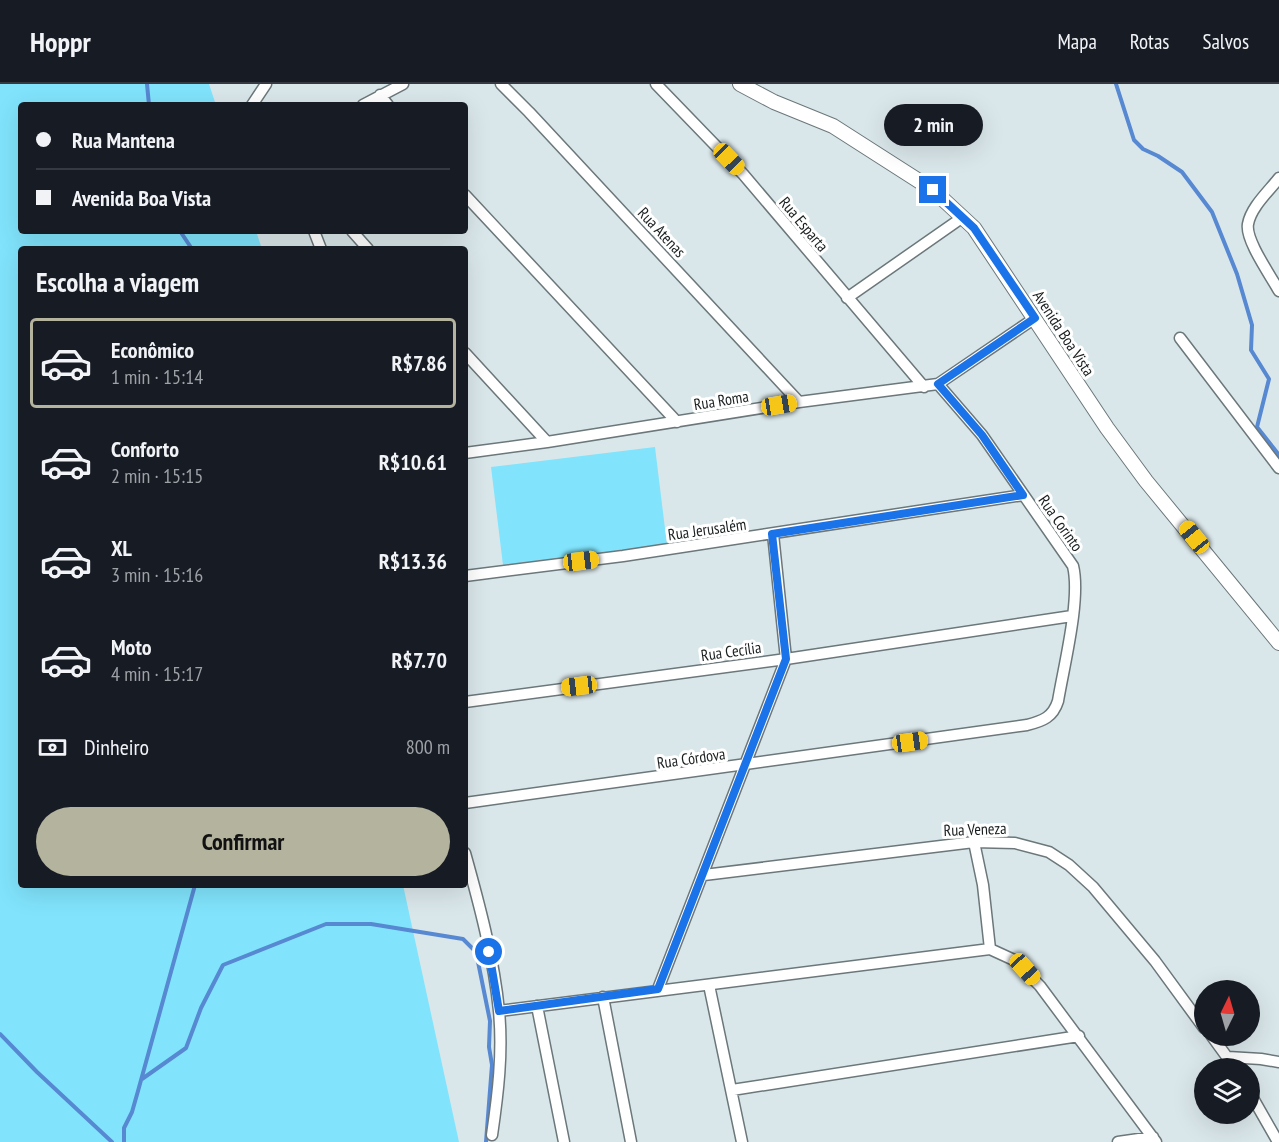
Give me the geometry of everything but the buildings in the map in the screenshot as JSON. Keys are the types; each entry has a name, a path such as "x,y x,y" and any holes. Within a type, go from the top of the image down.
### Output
{"street":[{"path":"254,102 266,84"},
{"path":"368,102 404,84"},
{"name":"Rua Atenas","path":"501,84 529,111 799,402"},
{"name":"Rua Esparta","path":"656,84 743,174 924,387"},
{"name":"Avenida Boa Vista","path":"740,84 774,102 833,126 933,190 974,228 1107,428 1146,481 1274,628 1279,644"},
{"path":"380,95 386,102"},
{"path":"1279,178 1255,210 1247,228 1251,242 1279,291"},
{"path":"468,198 677,422"},
{"path":"847,298 963,217"},
{"path":"355,234 365,246"},
{"name":"Rua Roma","path":"468,453 799,402 938,384 1035,318"},
{"path":"1180,338 1279,468"},
{"path":"468,356 548,442"},
{"name":"Rua Corinto","path":"938,384 982,435 1073,566 1076,590 1056,706 1049,717 1027,725"},
{"name":"Rua Jerusalém","path":"468,576 772,534 1023,495"},
{"path":"658,989 786,659 772,534"},
{"name":"Rua Cecília","path":"468,702 786,659 1072,616"},
{"name":"Rua Córdova","path":"468,803 1027,725"},
{"path":"974,842 983,885 990,949"},
{"name":"Rua Veneza","path":"704,875 974,842 1005,842 1035,848 1049,852 1069,865 1093,886 1155,961 1194,1014"},
{"path":"468,863 482,912 499,1011 499,1085 492,1135"},
{"path":"499,1011 658,989 708,985 990,949 1014,960 1025,969 1079,1036 1154,1139"},
{"path":"708,985 742,1142"},
{"path":"603,997 631,1142"},
{"path":"537,1005 564,1142"},
{"path":"732,1090 1079,1036"},
{"path":"1219,1046 1228,1057 1279,1062"},
{"path":"1260,1110 1278,1142"},
{"path":"1118,1142 1154,1139"}],"shaded area":[{"path":"0,84 209,84 215,102 18,102 18,234 257,234 261,246 18,246 18,888 404,888 459,1142 0,1142"},
{"path":"655,447 667,545 503,565 491,467"}],"waterway":[{"path":"147,84 149,102"},
{"path":"1116,84 1134,140 1143,149 1182,172 1212,212 1237,274 1252,325 1251,350 1269,379 1257,427 1279,455"},
{"path":"182,234 190,246"},
{"path":"124,1142 124,1128 132,1112 194,888"},
{"path":"142,1079 186,1048 201,1008 223,965 326,924 371,924 463,939 476,952 490,1021 489,1047 492,1065 486,1142"},
{"path":"0,1034 112,1142"}],"route":[{"path":"489,952 499,1011 658,989 786,659 772,534 1023,495 982,435 938,384 1035,318 974,228 933,190"}]}
